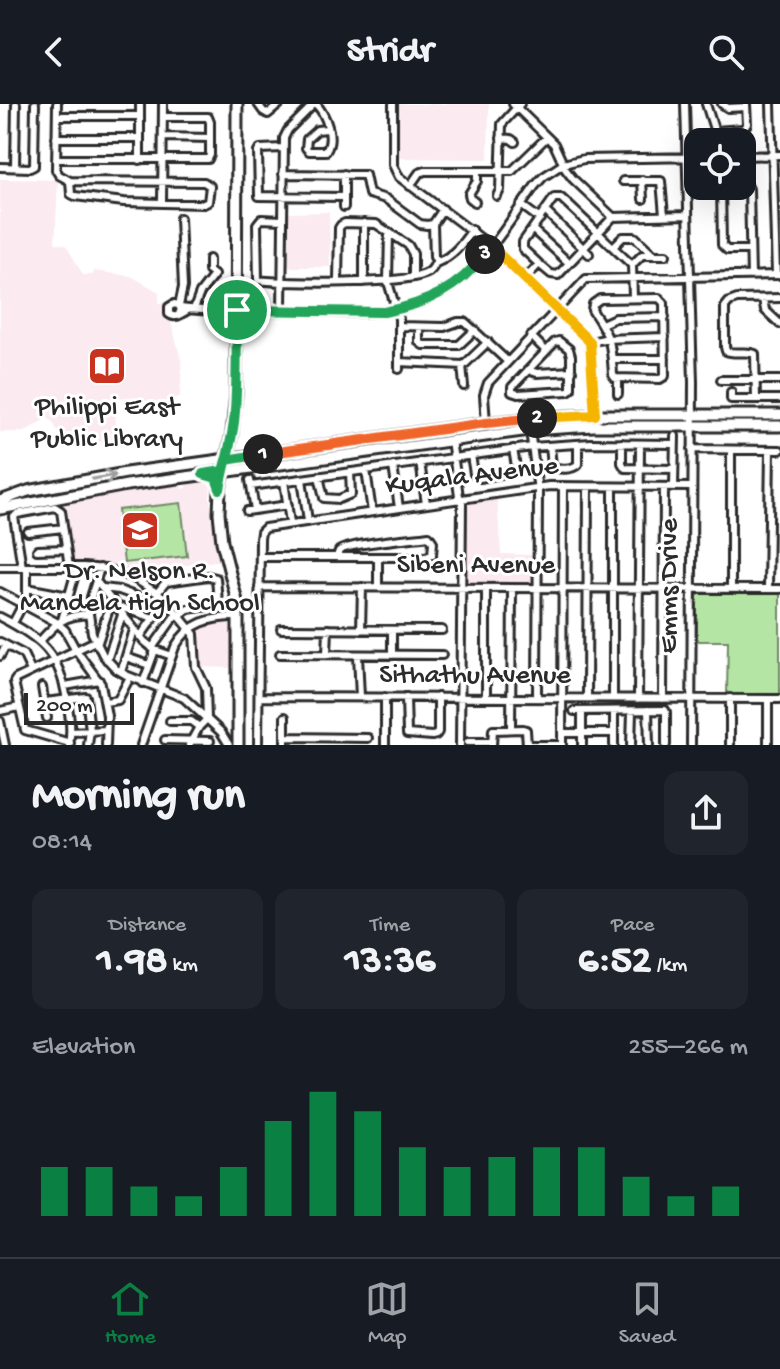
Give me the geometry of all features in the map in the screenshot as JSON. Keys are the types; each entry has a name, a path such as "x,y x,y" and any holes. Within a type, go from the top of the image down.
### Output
{"main road":[{"path":"237,104 236,394 232,433 220,489 219,513 220,533 237,598 238,745"},
{"path":"0,501 28,491 126,473 486,423 595,415 780,426"},
{"path":"0,509 113,487 530,430 780,415"},
{"path":"232,433 233,450 243,457"},
{"path":"203,474 216,478 220,489"}],"street":[{"path":"15,167 16,104"},
{"path":"0,167 31,168 35,163 35,104"},
{"path":"57,104 57,172 70,181 204,182 210,186 210,198 207,203 124,202 75,196 71,194 70,181"},
{"path":"140,104 140,160"},
{"path":"162,203 163,104"},
{"path":"258,104 268,114 280,104"},
{"path":"282,311 285,134 315,104 327,119 329,149 309,151 306,148 307,139 317,130 327,129"},
{"path":"393,104 393,165 399,177 491,246 590,342 595,415"},
{"name":"Emms Drive","path":"685,104 686,128"},
{"path":"706,104 714,128"},
{"path":"722,104 728,108 746,106 747,124 744,128"},
{"path":"486,423 484,395 494,375 586,279 778,275 776,155 771,104"},
{"path":"497,196 500,190 502,124 516,105 557,148 573,179 613,217"},
{"path":"57,116 140,116"},
{"path":"56,159 207,160 210,157 210,122 207,117 163,117"},
{"path":"772,133 780,132"},
{"path":"163,137 210,138"},
{"path":"410,186 422,171 514,170 547,137"},
{"path":"56,138 140,138"},
{"path":"501,138 515,142"},
{"path":"283,148 260,149 258,152 259,196 344,197"},
{"path":"756,156 776,155"},
{"path":"180,218 183,287 180,309 384,312 436,296 474,269 543,177 563,164 584,159 684,157"},
{"path":"475,202 469,194 477,181 477,171"},
{"path":"283,174 365,175 369,194 386,199 420,224 433,224"},
{"path":"344,174 344,207"},
{"path":"642,180 643,199"},
{"path":"623,181 661,181 664,215"},
{"path":"633,298 632,265 598,233 561,198 554,198 523,242 522,245 539,264 558,275 584,248 598,233 613,217 688,215"},
{"name":"Emms Drive","path":"688,200 692,421 691,745"},
{"path":"721,200 722,245 727,250 750,250"},
{"path":"746,200 751,276"},
{"path":"521,205 540,219"},
{"path":"436,262 433,224 443,209"},
{"path":"545,211 589,254"},
{"path":"283,220 261,219 257,224 258,280 388,282 428,273 436,262 441,262 457,250 472,230"},
{"path":"338,281 340,227 345,223 379,225 408,245 413,251 413,276"},
{"path":"364,223 364,282"},
{"path":"532,229 569,263"},
{"path":"389,232 388,282 400,326 399,366 467,364 475,361 488,342"},
{"path":"613,247 623,237 635,237 654,255"},
{"path":"632,265 642,255 666,255"},
{"path":"192,309 214,275 209,271 209,259"},
{"path":"525,279 539,264"},
{"path":"756,399 755,354 726,351 725,307 737,299 780,298"},
{"path":"600,299 663,299 665,317 666,373 662,378 618,379 613,375 610,338 592,310 594,302 600,299"},
{"path":"763,299 765,310 780,324"},
{"path":"602,324 615,318 665,317"},
{"path":"400,326 444,327 463,321 507,361"},
{"path":"419,327 420,343 438,346 459,345 475,330"},
{"path":"531,336 546,351"},
{"path":"590,342 610,338 665,337"},
{"path":"555,342 562,342 569,349 572,386 568,391 512,392 512,387 528,370 555,342"},
{"path":"612,359 665,359"},
{"path":"462,365 464,386"},
{"path":"528,370 537,373 572,371"},
{"path":"618,379 618,394"},
{"path":"721,380 780,380"},
{"path":"731,392 731,399 780,399"},
{"path":"530,430 537,488 537,698"},
{"path":"451,440 462,503 461,698 464,744 492,743 493,730 511,729 526,730 527,745 562,745 563,486"},
{"path":"288,505 251,511 251,483 302,479 513,449 578,444 640,444 674,440 674,487"},
{"path":"622,443 623,466 627,469 674,469"},
{"path":"550,446 554,467 573,468 578,464 578,444"},
{"path":"638,699 640,444"},
{"path":"471,455 475,476 480,478 515,471 513,449"},
{"path":"692,449 780,450"},
{"path":"731,450 731,589"},
{"path":"768,589 770,450"},
{"path":"420,462 426,504"},
{"path":"393,466 399,508"},
{"path":"366,470 372,512"},
{"path":"445,472 455,471"},
{"path":"319,476 324,498 339,499 351,494 350,472"},
{"path":"496,475 499,493"},
{"path":"302,479 308,521"},
{"path":"284,481 290,523"},
{"path":"447,485 457,483"},
{"path":"587,698 588,487"},
{"path":"613,487 613,698"},
{"path":"663,699 664,487"},
{"name":"Kuqala Avenue","path":"260,557 261,532 269,526 537,488 692,487"},
{"path":"339,499 341,516"},
{"path":"13,623 25,605 27,588 13,519 15,515 56,507 61,511 66,549 73,567 69,596 59,621 40,641"},
{"path":"28,532 63,528"},
{"path":"258,745 260,557 337,557 378,557 427,557 432,555 433,540 429,536 362,544 343,548 337,557"},
{"path":"37,550 66,549"},
{"path":"378,557 378,587"},
{"path":"0,567 100,568 132,577 157,593 195,637 196,667 206,688 207,719 190,743"},
{"path":"100,568 89,614 96,643 107,660 130,677 184,698 224,736 229,745"},
{"path":"143,683 154,649 178,614 217,604 219,600 216,578 210,575 168,581 157,593"},
{"path":"96,581 140,637 154,649 172,656"},
{"name":"Sibeni Avenue","path":"259,587 780,589"},
{"path":"361,630 362,587"},
{"path":"27,588 69,596"},
{"path":"103,588 164,603"},
{"path":"486,588 486,698"},
{"path":"511,729 512,588"},
{"path":"0,592 59,621 76,650 102,682 106,745"},
{"path":"114,603 154,618"},
{"path":"0,617 40,641 55,660 65,686 71,732 69,744 47,741 25,730 14,682 31,671 55,660 76,650 96,643 114,603"},
{"path":"140,637 164,603"},
{"path":"59,621 89,614"},
{"path":"107,660 122,615"},
{"path":"141,745 178,642 202,621 238,617"},
{"path":"281,629 442,630"},
{"path":"327,654 328,629"},
{"path":"121,672 134,630"},
{"path":"392,630 392,655"},
{"path":"1,658 3,643 23,654 31,671"},
{"path":"280,654 442,655"},
{"path":"358,655 360,697"},
{"path":"126,657 149,665"},
{"path":"105,702 118,700 130,677"},
{"path":"65,686 102,682"},
{"path":"42,687 47,718"},
{"path":"45,702 86,697 90,730 88,745"},
{"name":"Sithathu Avenue","path":"259,697 780,699"},
{"path":"385,697 385,745"},
{"path":"406,697 407,734 432,736 438,732 438,697"},
{"path":"730,698 730,745"},
{"path":"768,699 768,745"},
{"path":"0,711 19,707"},
{"path":"648,710 649,745"},
{"path":"582,745 578,711 648,710 666,712 666,745"},
{"path":"614,711 614,745"},
{"path":"631,745 632,711"},
{"path":"285,717 285,741 368,738"},
{"path":"0,721 5,745"},
{"path":"170,721 191,721 199,727"},
{"path":"71,732 106,730"},
{"path":"562,733 614,733"},
{"path":"165,740 190,743 210,741"}],"shaded area":[{"path":"397,104 489,104 488,159 397,158"},
{"path":"0,179 58,180 55,243 66,245 83,275 93,275 94,271 131,276 159,292 159,303 165,302 165,313 173,329 182,364 180,397 175,401 136,401 135,398 115,397 119,443 64,445 53,422 47,418 24,432 0,432"},
{"path":"329,212 330,267 286,267 286,213"},
{"name":"Dr. Nelson R. Mandela High School","path":"204,481 211,487 212,523 222,560 146,571 71,562 62,503 180,484 182,489 187,488 187,484"},
{"path":"497,498 501,554 535,555 532,584 465,582 465,509 472,502"},
{"path":"214,622 228,622 233,627 233,668 201,667 197,664 196,631"}],"green space":[{"path":"181,503 187,556 124,563 118,510"},
{"path":"780,594 780,694 727,694 728,641 699,641 697,638 697,596"}],"place":[{"name":"Philippi East Public Library","path":"107,366"},
{"name":"Dr. Nelson R. Mandela High School","path":"140,530"}],"route":[{"path":"237,310 235,405 232,433 223,471 220,489 216,478 203,474 223,471 226,460 486,423 595,415 590,342 491,246 468,274 421,303 384,312 237,310"}]}
